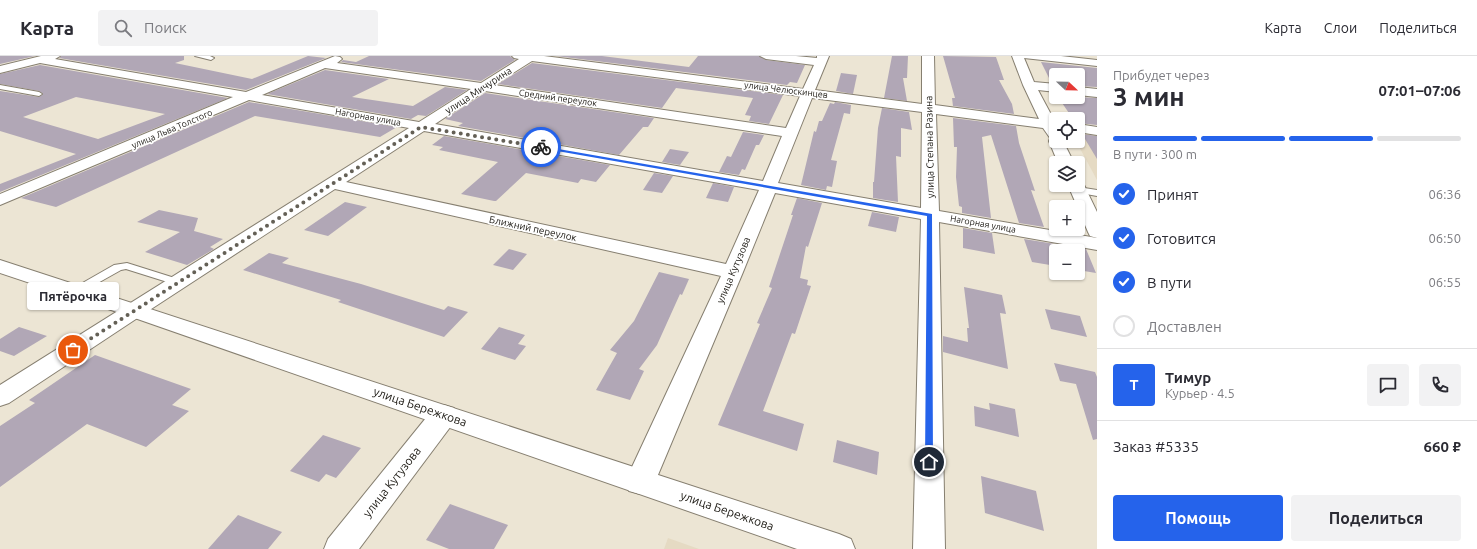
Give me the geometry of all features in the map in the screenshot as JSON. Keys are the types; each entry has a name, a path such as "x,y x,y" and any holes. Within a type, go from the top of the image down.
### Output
{"street":[{"name":"улица Льва Толстого","path":"0,200 343,56"},
{"path":"766,56 821,59"},
{"name":"улица Степана Разина","path":"928,56 930,215 929,549"},
{"path":"1018,56 1029,85 1049,120"},
{"path":"1028,56 1097,63"},
{"name":"улица Челюскинцев","path":"526,57 1049,125"},
{"name":"улица Мичурина","path":"0,397 483,88 526,57"},
{"path":"0,70 47,58"},
{"name":"Нагорная улица","path":"47,58 421,127 1097,244"},
{"name":"улица Кутузова","path":"640,482 733,272 792,133 821,59"},
{"name":"Средний переулок","path":"324,64 792,133"},
{"path":"1029,85 1049,87"},
{"path":"1085,92 1097,93"},
{"path":"1085,129 1097,131"},
{"name":"Ближний переулок","path":"334,184 733,272"},
{"path":"1079,192 1097,232"},
{"name":"улица Бережкова","path":"0,266 76,290 839,549"},
{"name":"улица Кутузова","path":"340,549 444,415"}],"lane":[{"path":"198,56 211,58"},
{"path":"0,87 39,94"},
{"path":"1085,189 1097,193"},
{"path":"76,290 118,267 127,266 178,282"}],"shaded area":[{"path":"1085,134 1097,135 1097,180 1085,156 1080,148 1085,148"},
{"path":"668,538 699,549 664,549"}],"building":[{"path":"0,56 35,56 0,64"},
{"path":"61,56 184,56 184,60 175,63 252,79 308,56 326,58 246,90 59,58"},
{"path":"369,56 510,56 515,60 481,81 341,62 343,60 356,62"},
{"path":"556,56 602,56 689,67 698,56 759,56 766,60 805,65 797,83 790,82 787,85"},
{"path":"892,56 908,56 907,78 903,78 907,101 884,98"},
{"path":"943,56 996,57 1004,80 999,80 1012,104 1014,114 953,106 952,98 955,98"},
{"path":"1041,62 1097,68 1097,87 1085,86 1085,68 1049,68 1049,78"},
{"path":"532,63 783,95 769,124 749,121 751,116 745,115 753,98 676,88 662,108 498,84"},
{"path":"40,65 228,98 0,192 0,184 76,154 0,131 0,91 39,97 43,94 39,91 0,84 0,74","holes":["76,97 165,114 98,139 23,117"]},
{"path":"325,70 389,79 352,97 413,106 445,87 467,90 426,116 418,115 411,119 267,94"},
{"path":"841,73 857,75 853,94 836,91"},
{"path":"485,93 654,118 648,127 643,127 619,155 458,126 463,123 445,119"},
{"path":"1085,97 1097,98 1097,125 1085,124 1085,112 1068,112 1063,104 1085,104"},
{"path":"249,102 397,127 380,137 255,116 56,207 21,198"},
{"path":"835,102 851,105 850,114 844,113 831,160 837,161 832,187 827,186 826,190 801,185 814,131 816,132 819,121 822,121 830,103 834,104"},
{"path":"882,108 909,112 912,130 901,128 901,157 896,156 898,202 873,198 878,128"},
{"path":"953,118 1016,126 1019,143 1035,191 1031,190 1044,227 1019,223 991,135 982,137 991,218 962,213 962,207 959,206 956,177 957,147 954,147"},
{"path":"743,132 764,135 759,145 756,145 745,170 742,169 739,175 719,172 727,156 731,157"},
{"path":"1085,134 1097,136 1097,159 1085,139"},
{"path":"444,136 610,165 596,182 581,179 578,183 526,173 496,201 494,201 461,194 498,162 439,150 443,147 432,145"},
{"path":"670,149 689,152 680,165 662,162"},
{"path":"654,173 673,176 662,193 643,190"},
{"path":"713,183 734,187 728,202 706,198"},
{"path":"797,198 822,203 808,247 806,246 800,278 808,280 807,285 811,286 795,334 792,333 763,411 804,424 797,451 718,425 760,324 757,323 772,288 769,287 793,215 791,215"},
{"path":"345,202 367,207 328,236 304,230"},
{"path":"159,210 198,218 194,231 223,239 210,247 214,249 187,265 145,252 180,232 137,222"},
{"path":"872,212 899,217 896,232 868,226"},
{"path":"963,228 992,233 995,254 963,248"},
{"path":"1024,239 1055,244 1049,244 1049,265 1032,262"},
{"path":"509,249 527,254 513,270 493,265"},
{"path":"1085,249 1086,249 1096,273 1085,271"},
{"path":"269,253 289,258 282,263 361,284 444,310 448,306 468,312 444,337 338,302 341,300 243,270"},
{"path":"659,272 689,279 682,295 680,294 657,345 639,369 644,371 630,400 596,390 617,353 610,350 634,321"},
{"path":"964,287 1002,295 1006,314 1000,313 1008,369 943,352 943,336 968,342 967,328 969,328"},
{"path":"1045,309 1080,316 1087,337 1051,329"},
{"path":"19,327 47,336 14,356 0,351 0,339"},
{"path":"499,327 525,335 518,344 526,346 515,360 481,349"},
{"path":"95,355 191,389 172,405 189,411 146,447 87,424 0,487 0,426 35,403 29,400"},
{"path":"1054,363 1095,372 1097,377 1097,439 1093,440 1076,384 1060,381"},
{"path":"989,403 1015,409 1019,437 975,426 974,406 990,410"},
{"path":"323,435 361,448 336,478 326,474 319,482 290,471"},
{"path":"837,440 879,452 877,475 833,462"},
{"path":"981,476 1036,491 1044,531 985,513"},
{"path":"450,504 508,525 494,549 449,549 426,540"},
{"path":"238,515 282,532 268,549 208,549"}],"way so far":[{"path":"73,350 421,127 541,147"}],"place":[{"name":"Пятёрочка","path":"73,350"}],"route":[{"path":"541,147 930,215 929,462"}]}
